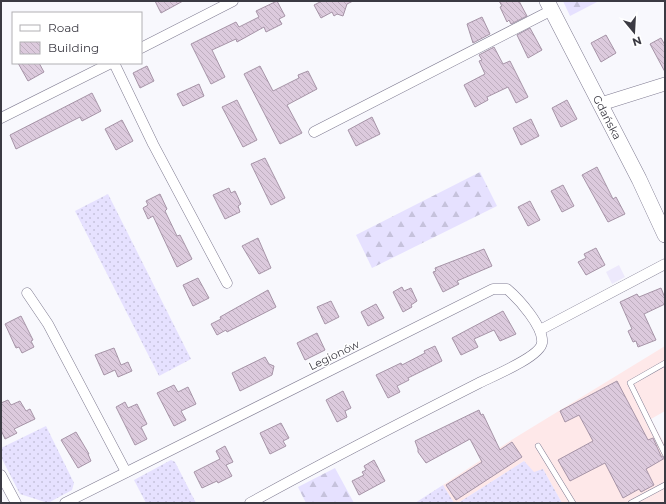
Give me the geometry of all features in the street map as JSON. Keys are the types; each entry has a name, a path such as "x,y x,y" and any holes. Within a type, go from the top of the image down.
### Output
{"main road":[{"name":"Gdańska","path":"549,6 639,179 665,235"}],"street":[{"path":"142,47 234,1"},
{"path":"314,132 549,6"},
{"path":"1,118 110,64"},
{"path":"113,64 227,283"},
{"path":"601,104 665,84"},
{"path":"250,503 363,441 515,366 539,350 542,344 540,330 665,264"},
{"name":"Legionów","path":"65,503 493,289 506,289 516,296 540,330"},
{"path":"27,293 48,324 126,472"},
{"path":"1,475 16,503"}],"lane":[{"path":"665,363 630,384 665,454"},
{"path":"538,446 573,503"},
{"path":"631,503 665,485"}],"shaded area":[{"path":"619,265 625,277 612,284 606,272"},
{"path":"665,346 665,411 651,419 665,445 665,503 562,503 543,469 534,473 524,461 458,503 454,503 443,485 513,439"}],"green space":[{"path":"563,1 599,1 570,16"},
{"path":"480,172 497,206 372,268 356,235"},
{"path":"108,194 191,359 159,376 75,211"},
{"path":"46,426 74,483 72,490 48,503 20,494 1,457 1,448"},
{"path":"171,460 175,462 196,503 146,503 134,480"},
{"path":"524,461 534,472 543,469 562,503 458,503"},
{"path":"335,468 354,503 306,503 298,487"},
{"path":"443,485 454,503 415,503"}],"building":[{"path":"155,1 183,1 161,13"},
{"path":"277,1 285,16 279,19 282,24 266,32 264,27 237,42 236,39 212,50 225,77 211,84 191,44 236,22 239,27 259,17 256,11"},
{"path":"322,1 353,1 347,4 343,16 337,14 334,16 332,12 321,18 314,5"},
{"path":"499,1 519,1 527,16 511,24 509,20 507,22 500,7 502,6"},
{"path":"482,17 490,34 473,43 467,24"},
{"path":"530,28 542,50 528,58 517,35"},
{"path":"606,35 616,53 601,62 591,43"},
{"path":"661,38 665,45 665,72 650,44"},
{"path":"494,47 503,64 510,61 528,97 516,103 508,87 487,97 488,100 475,107 464,85 485,74 479,61 482,60 479,55"},
{"path":"19,64 40,64 44,72 28,81"},
{"path":"147,66 154,81 140,88 133,73"},
{"path":"260,66 273,91 299,78 298,75 308,71 317,89 287,105 302,133 280,144 244,74"},
{"path":"199,84 204,96 183,106 177,94"},
{"path":"92,93 101,111 82,121 80,117 16,149 10,135"},
{"path":"237,100 257,140 243,147 222,107"},
{"path":"567,100 577,119 561,127 552,108"},
{"path":"372,117 380,134 356,146 348,130"},
{"path":"531,119 539,136 521,145 513,128"},
{"path":"122,120 133,141 116,150 105,129"},
{"path":"265,158 285,198 271,205 251,164"},
{"path":"597,167 613,199 616,197 625,214 608,222 582,175"},
{"path":"563,185 574,206 562,212 551,191"},
{"path":"229,188 231,193 235,191 241,204 238,206 240,212 225,219 213,195"},
{"path":"160,194 167,209 165,211 177,236 180,235 192,259 177,267 153,216 148,219 143,208 148,205 146,201"},
{"path":"530,201 540,220 528,226 518,207"},
{"path":"258,238 271,268 259,274 242,246"},
{"path":"596,248 605,265 586,275 578,262 586,258 584,254"},
{"path":"484,249 492,266 457,281 459,284 443,292 433,272 436,271 435,268"},
{"path":"198,278 209,298 193,306 183,285"},
{"path":"402,287 404,291 411,288 417,301 411,305 412,307 403,312 393,292"},
{"path":"661,288 665,298 665,304 644,314 656,340 638,347 636,341 633,342 628,331 632,329 620,302 637,294 639,297"},
{"path":"268,290 276,307 227,332 226,330 217,335 211,324 221,319 220,317"},
{"path":"331,301 339,317 325,324 317,307"},
{"path":"376,304 384,318 368,326 361,312"},
{"path":"503,311 516,334 500,341 494,330 474,339 478,347 461,355 452,338"},
{"path":"21,316 33,340 31,341 34,347 22,353 19,347 16,348 5,324"},
{"path":"317,333 325,350 305,360 297,343"},
{"path":"435,346 442,361 408,378 409,380 397,386 400,392 388,398 376,375 401,363 402,365"},
{"path":"114,348 121,365 128,362 132,371 118,377 115,370 104,375 95,355"},
{"path":"265,357 269,364 274,366 272,375 240,391 232,373"},
{"path":"617,381 648,440 653,438 661,456 665,458 646,469 654,485 641,492 639,489 623,498 605,463 570,481 558,460 593,441 579,415 565,422 560,411"},
{"path":"174,385 178,392 188,387 196,404 181,411 186,420 174,426 157,393"},
{"path":"343,391 351,408 345,411 347,417 337,422 326,400"},
{"path":"8,400 11,405 20,401 26,411 30,409 35,419 14,429 17,433 5,439 1,430 1,403"},
{"path":"125,402 128,408 137,404 147,424 141,427 147,439 135,445 116,407"},
{"path":"479,410 481,415 483,414 500,450 512,442 522,457 456,500 446,485 482,462 470,439 426,463 418,452 415,441"},
{"path":"281,423 289,438 283,441 286,446 270,454 260,433"},
{"path":"76,432 89,454 91,461 78,468 61,440"},
{"path":"225,446 233,462 226,465 232,476 218,483 217,481 202,488 194,472 220,459 216,451"},
{"path":"374,460 385,481 359,495 352,481 364,475 362,472 366,470 364,466"}]}
